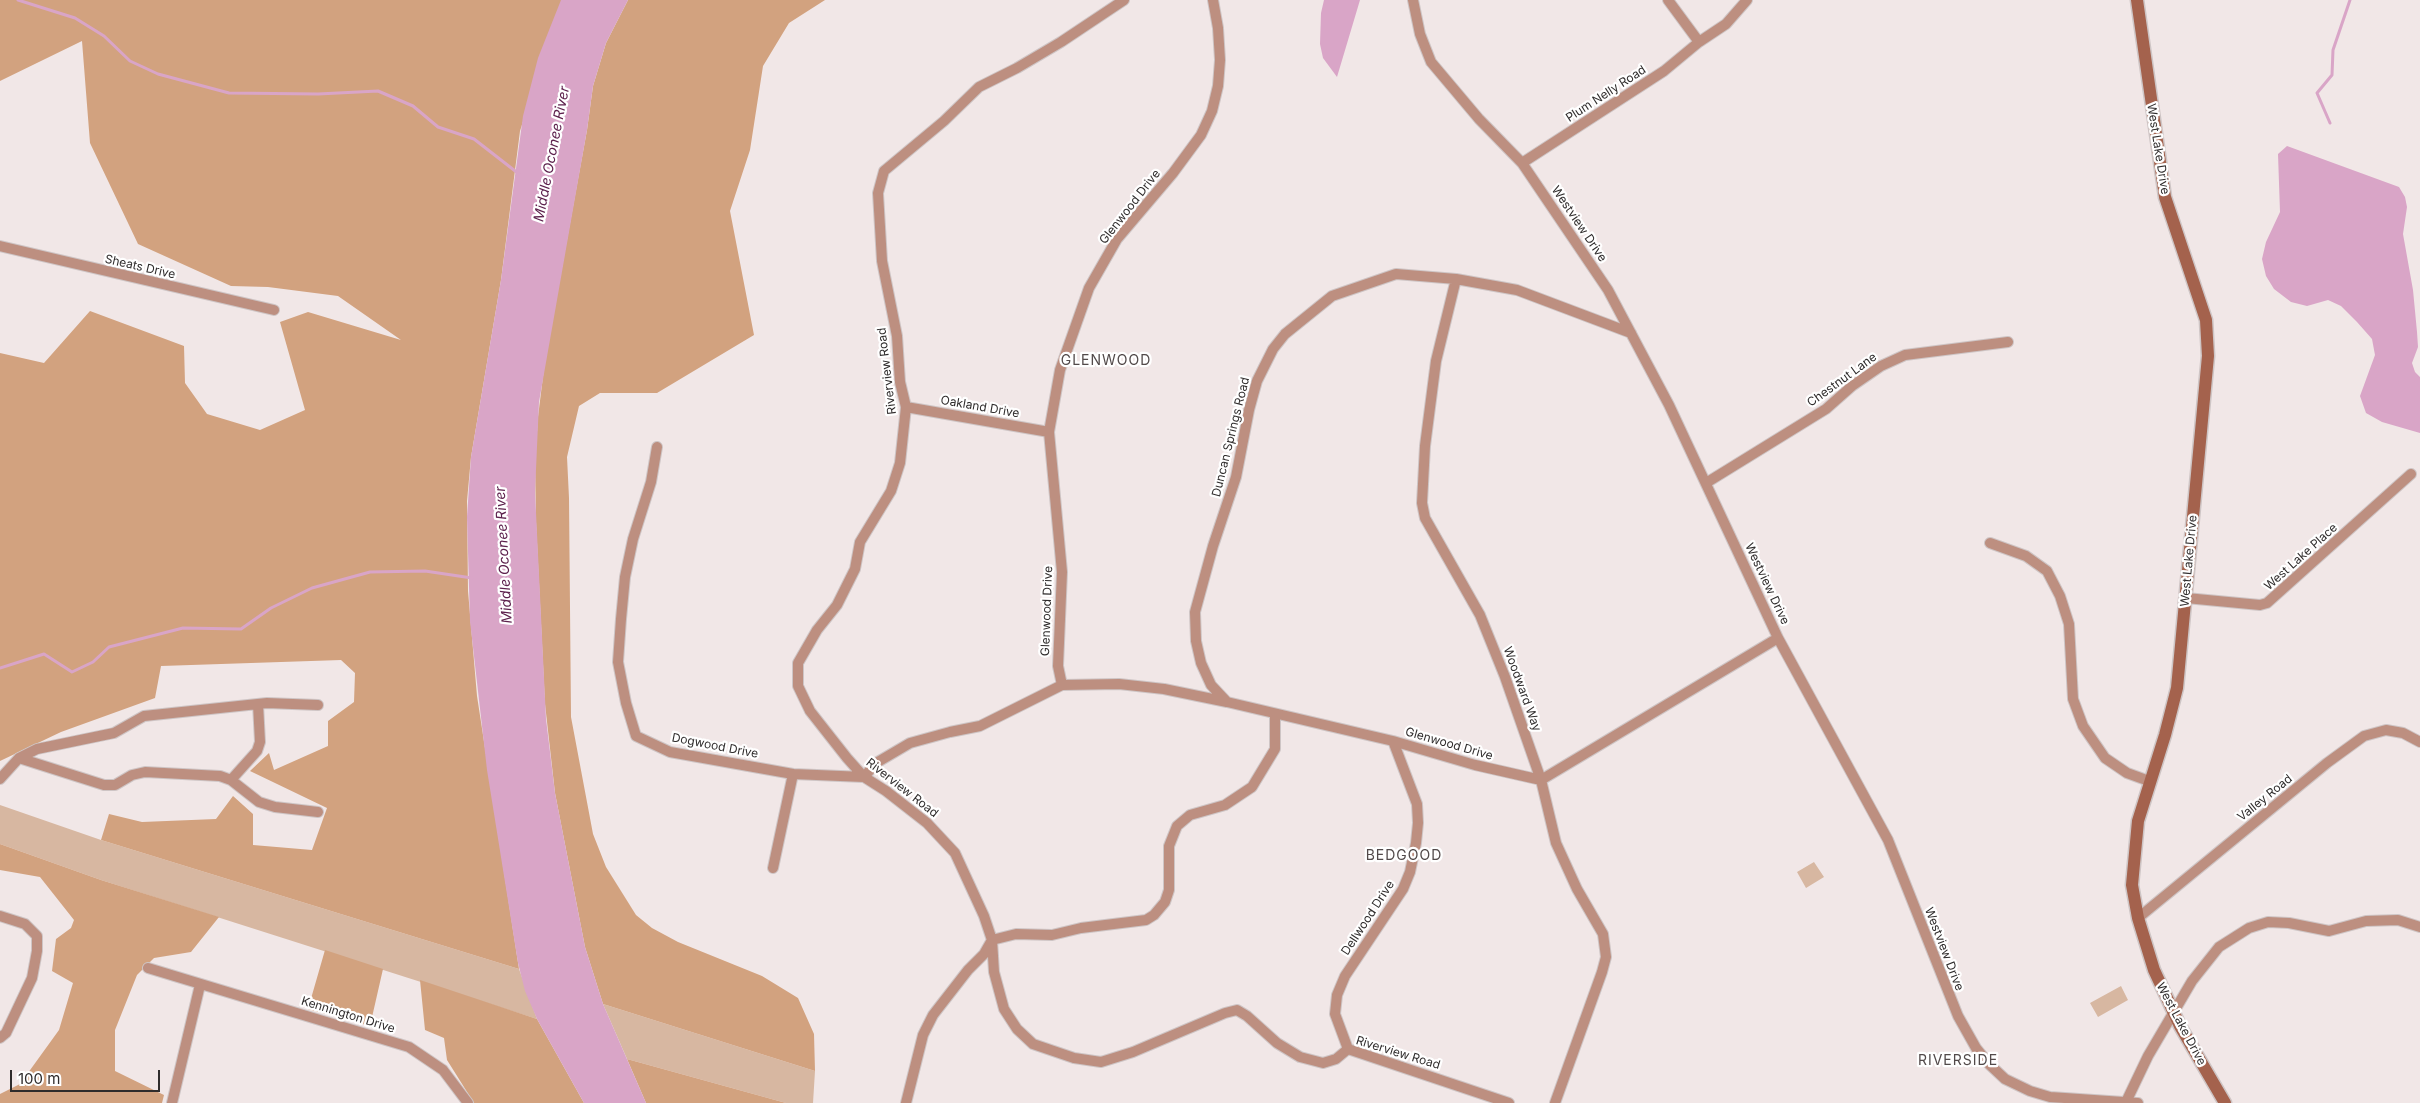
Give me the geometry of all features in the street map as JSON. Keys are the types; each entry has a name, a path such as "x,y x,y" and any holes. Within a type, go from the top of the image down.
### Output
{"main road":[{"name":"West Lake Drive","path":"2136,0 2165,197 2206,320 2208,356 2177,688 2165,735 2138,821 2133,851 2132,885 2138,918 2154,970 2173,1013 2225,1103"}],"street":[{"name":"Riverview Road","path":"1124,0 1032,59 979,87 944,121 884,171 878,193 882,261 897,336 900,382 906,407 900,463 891,491 860,542 855,569 837,605 817,630 798,663 798,686 810,712 864,777 927,823 955,853 984,916 992,940 994,972 1004,1009 1017,1029 1033,1044 1054,1053 1102,1062 1133,1052 1201,1025 1225,1013 1237,1010 1247,1016 1277,1043 1300,1057 1323,1063 1336,1059 1348,1049 1509,1103"},
{"name":"Glenwood Drive","path":"1213,0 1218,28 1220,60 1218,86 1212,112 1201,135 1173,173 1117,239 1089,288 1060,370 1049,432 1062,572 1058,666 1062,685 1119,684 1164,689 1393,741 1474,765 1541,780"},
{"name":"Westview Drive","path":"1412,0 1420,34 1431,62 1479,119 1522,163 1608,290 1669,405 1778,638 1888,840 1958,1016 1976,1048 2004,1079 2030,1091 2067,1099 2138,1103"},
{"path":"1668,0 1699,42"},
{"name":"Plum Nelly Road","path":"1522,163 1664,71 1699,42 1726,24 1747,0"},
{"name":"Sheats Drive","path":"0,246 274,310"},
{"name":"Duncan Springs Road","path":"1227,702 1211,685 1201,663 1196,642 1195,612 1213,546 1236,477 1249,410 1257,381 1273,349 1308,314 1332,296 1396,274 1456,279 1517,290 1631,333"},
{"name":"Woodward Way","path":"1456,279 1436,361 1425,446 1422,504 1425,518 1480,615 1505,677 1541,780 1556,843 1577,889 1603,934 1606,957 1555,1103"},
{"name":"Chestnut Lane","path":"1706,482 1826,409 1852,386 1881,366 1905,355 2008,342"},
{"name":"Oakland Drive","path":"906,407 1049,432"},
{"name":"Dogwood Drive","path":"657,447 651,482 624,577 618,662 626,703 636,736 670,752 793,774 847,778 864,777"},
{"name":"West Lake Place","path":"2186,598 2255,604 2267,603 2411,474"},
{"path":"1990,543 2026,556 2046,571 2060,596 2069,624 2073,699 2083,726 2105,758 2127,773 2149,781"},
{"path":"1541,780 1778,638"},
{"path":"864,777 876,763 910,743 980,726 1062,685"},
{"path":"232,780 258,751 260,742 258,704"},
{"path":"0,779 19,758 37,749 114,733 144,716 258,704 318,705"},
{"path":"906,1103 923,1036 933,1015 968,970 984,954 992,940 1016,934 1052,935 1081,928 1146,920 1154,915 1166,902 1169,890 1169,846 1177,826 1190,815 1226,805 1252,786 1275,749 1275,714"},
{"name":"Valley Road","path":"2138,918 2328,763 2364,736 2386,730 2403,733 2420,742"},
{"name":"Dellwood Drive","path":"1348,1049 1335,1014 1337,995 1344,976 1403,889 1410,872 1416,843 1418,824 1416,804 1393,741"},
{"path":"19,758 104,785 115,785 132,775 145,772 220,776 232,780 259,802 275,807 318,812"},
{"path":"773,868 793,774"},
{"path":"0,916 25,924 37,936 38,951 32,978 6,1033 0,1038"},
{"path":"2126,1102 2148,1056 2192,982 2219,947 2249,928 2268,922 2289,923 2329,931 2366,921 2398,920 2420,927"},
{"name":"Kennington Drive","path":"148,968 409,1047 443,1070 468,1103"},
{"path":"172,1103 200,985"}],"shaded area":[{"path":"0,0 562,0 520,131 501,280 471,457 467,501 468,591 477,696 519,969 101,840 109,814 142,822 216,819 233,796 253,814 253,845 312,850 327,808 250,771 269,753 274,770 328,746 328,721 354,702 355,673 341,660 161,666 155,698 61,732 0,761 0,353 44,363 90,311 184,346 185,383 207,414 260,430 305,410 280,322 308,312 401,340 338,296 268,287 231,286 138,244 90,143 82,41 0,81"},
{"path":"628,0 825,0 789,23 763,66 750,150 730,211 754,335 657,393 600,393 579,406 567,457 571,717 593,834 606,867 636,915 652,928 678,942 762,976 798,998 814,1034 815,1071 603,1004 585,947 555,793 545,704 536,522 535,462 538,417 545,360 587,130 593,86 606,43"},
{"path":"0,805 101,840 519,969 537,1019 101,880 0,844"},
{"path":"0,844 101,880 219,917 191,952 154,958 137,975 115,1030 115,1071 164,1095 162,1103 0,1103 0,1094 20,1084 59,1030 73,983 52,971 56,939 71,928 74,920 40,877 0,870"},
{"path":"1814,862 1824,877 1806,888 1797,872"},
{"path":"325,950 383,969 370,1026 308,1009"},
{"path":"420,980 537,1019 584,1103 474,1103 447,1060 444,1038 425,1030"},
{"path":"2121,986 2128,1000 2098,1017 2090,1003"},
{"path":"603,1004 815,1071 813,1103 786,1103 627,1059"},
{"path":"627,1059 786,1103 646,1103"}],"water":[{"name":"Middle Oconee River","path":"561,0 628,0 606,43 593,86 539,402 535,492 546,719 555,793 585,947 603,1004 646,1103 584,1103 537,1019 525,991 518,963 487,770 470,621 467,517 471,457 501,280 523,116 538,58"},
{"path":"1324,0 1360,0 1337,77 1323,58 1320,44 1321,13"},
{"path":"2287,146 2399,187 2405,197 2407,207 2403,234 2413,290 2417,332 2418,347 2412,363 2415,372 2420,377 2420,433 2382,422 2366,413 2360,396 2375,355 2372,339 2357,322 2341,306 2328,300 2307,306 2291,302 2274,289 2266,276 2262,259 2266,242 2280,212 2278,154"}],"waterway":[{"path":"18,0 75,18 104,36 130,61 158,74 229,93 318,94 378,91 413,106 438,127 474,139 519,174"},
{"path":"2330,123 2317,93 2332,75 2333,50 2350,0"},
{"path":"0,668 44,654 72,672 93,662 109,647 183,628 241,629 271,608 312,588 370,572 425,571 472,578"}],"district":[{"name":"GLENWOOD","path":"1106,361"},
{"name":"BEDGOOD","path":"1404,856"},
{"name":"RIVERSIDE","path":"1958,1061"}]}
